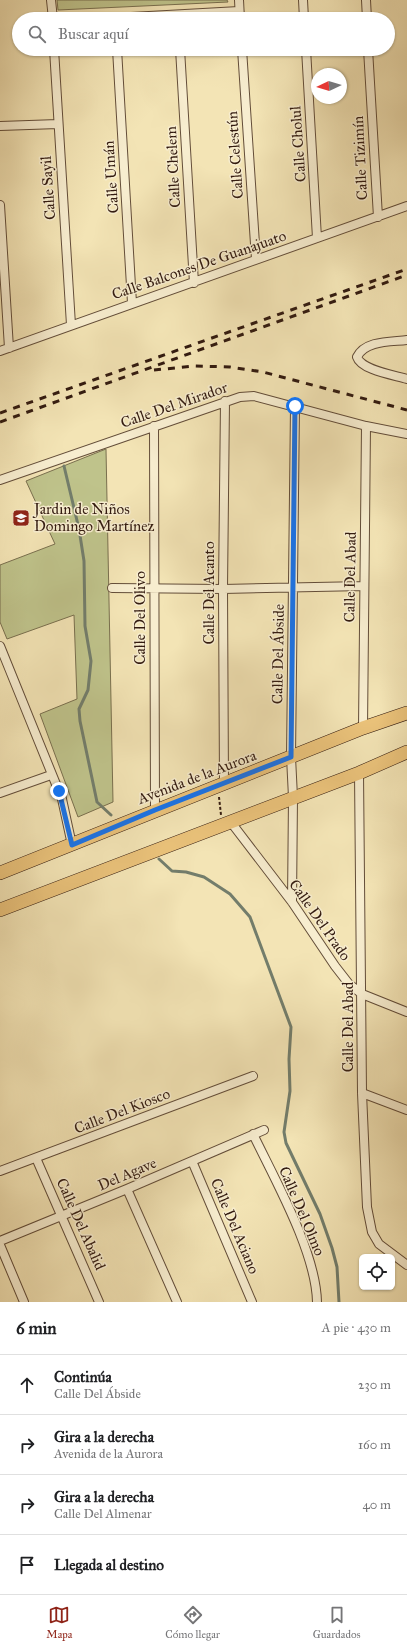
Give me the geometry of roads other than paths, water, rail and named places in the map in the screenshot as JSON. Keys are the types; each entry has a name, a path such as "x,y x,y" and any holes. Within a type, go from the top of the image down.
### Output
{"main road":[{"name":"Avenida de la Aurora","path":"0,873 363,728 407,713"},
{"path":"0,910 359,773 407,752"}],"street":[{"path":"52,0 53,12"},
{"path":"239,0 240,12"},
{"path":"303,0 304,12"},
{"path":"366,0 367,12"},
{"name":"Calle Sayil","path":"54,56 71,325"},
{"name":"Calle Umán","path":"117,56 132,303"},
{"name":"Calle Chelem","path":"180,56 194,282"},
{"name":"Calle Celestún","path":"242,56 256,259"},
{"name":"Calle Cholul","path":"306,56 317,238"},
{"name":"Calle Tizimín","path":"368,56 378,217"},
{"path":"0,126 58,124"},
{"path":"0,206 9,348"},
{"name":"Calle Balcones De Guanajuato","path":"0,351 407,206"},
{"path":"407,340 372,344 363,349 357,357 362,364 368,367 407,379"},
{"name":"Calle Del Mirador","path":"0,480 233,397 248,396 295,406 366,426 407,434"},
{"name":"Calle Del Acanto","path":"220,786 225,401"},
{"name":"Calle Del Ábside","path":"292,902 293,798 291,757 295,406"},
{"name":"Calle Del Olivo","path":"154,426 155,810"},
{"name":"Calle Del Abad","path":"363,728 366,426"},
{"path":"112,588 154,587 223,589 364,586"},
{"path":"0,646 62,799 72,845"},
{"name":"Calle Del Abad","path":"359,773 362,1093 370,1225 379,1244 407,1265"},
{"path":"0,793 51,775"},
{"name":"Calle Del Prado","path":"226,823 292,902 335,966 349,984 362,994 407,1012"},
{"name":"Calle Del Kiosco","path":"0,1171 253,1076"},
{"path":"362,1093 407,1110"},
{"name":"Del Agave","path":"0,1241 127,1189 264,1130"},
{"name":"Calle Del Olmo","path":"253,1134 293,1218 308,1255 317,1302"},
{"name":"Calle Del Abalid","path":"36,1158 99,1302"},
{"name":"Calle Del Aciano","path":"192,1161 252,1302"},
{"path":"127,1189 177,1302"},
{"path":"0,1245 24,1302"}],"waterway":[{"path":"64,466 79,529 84,561 85,626 91,661 88,690 79,709 80,721 97,802 111,815"},
{"path":"159,859 172,871 186,872 204,877 230,894 250,917 291,1027 289,1059 290,1091 284,1132 286,1143 320,1214 332,1248 337,1267 339,1302"}],"railway":[{"path":"0,413 407,269"},
{"path":"0,422 407,275"},
{"path":"154,370 195,366 230,367 263,372 407,410"}],"place":[{"name":"Jardin de Niños Domingo Martínez","path":"21,518"}]}
